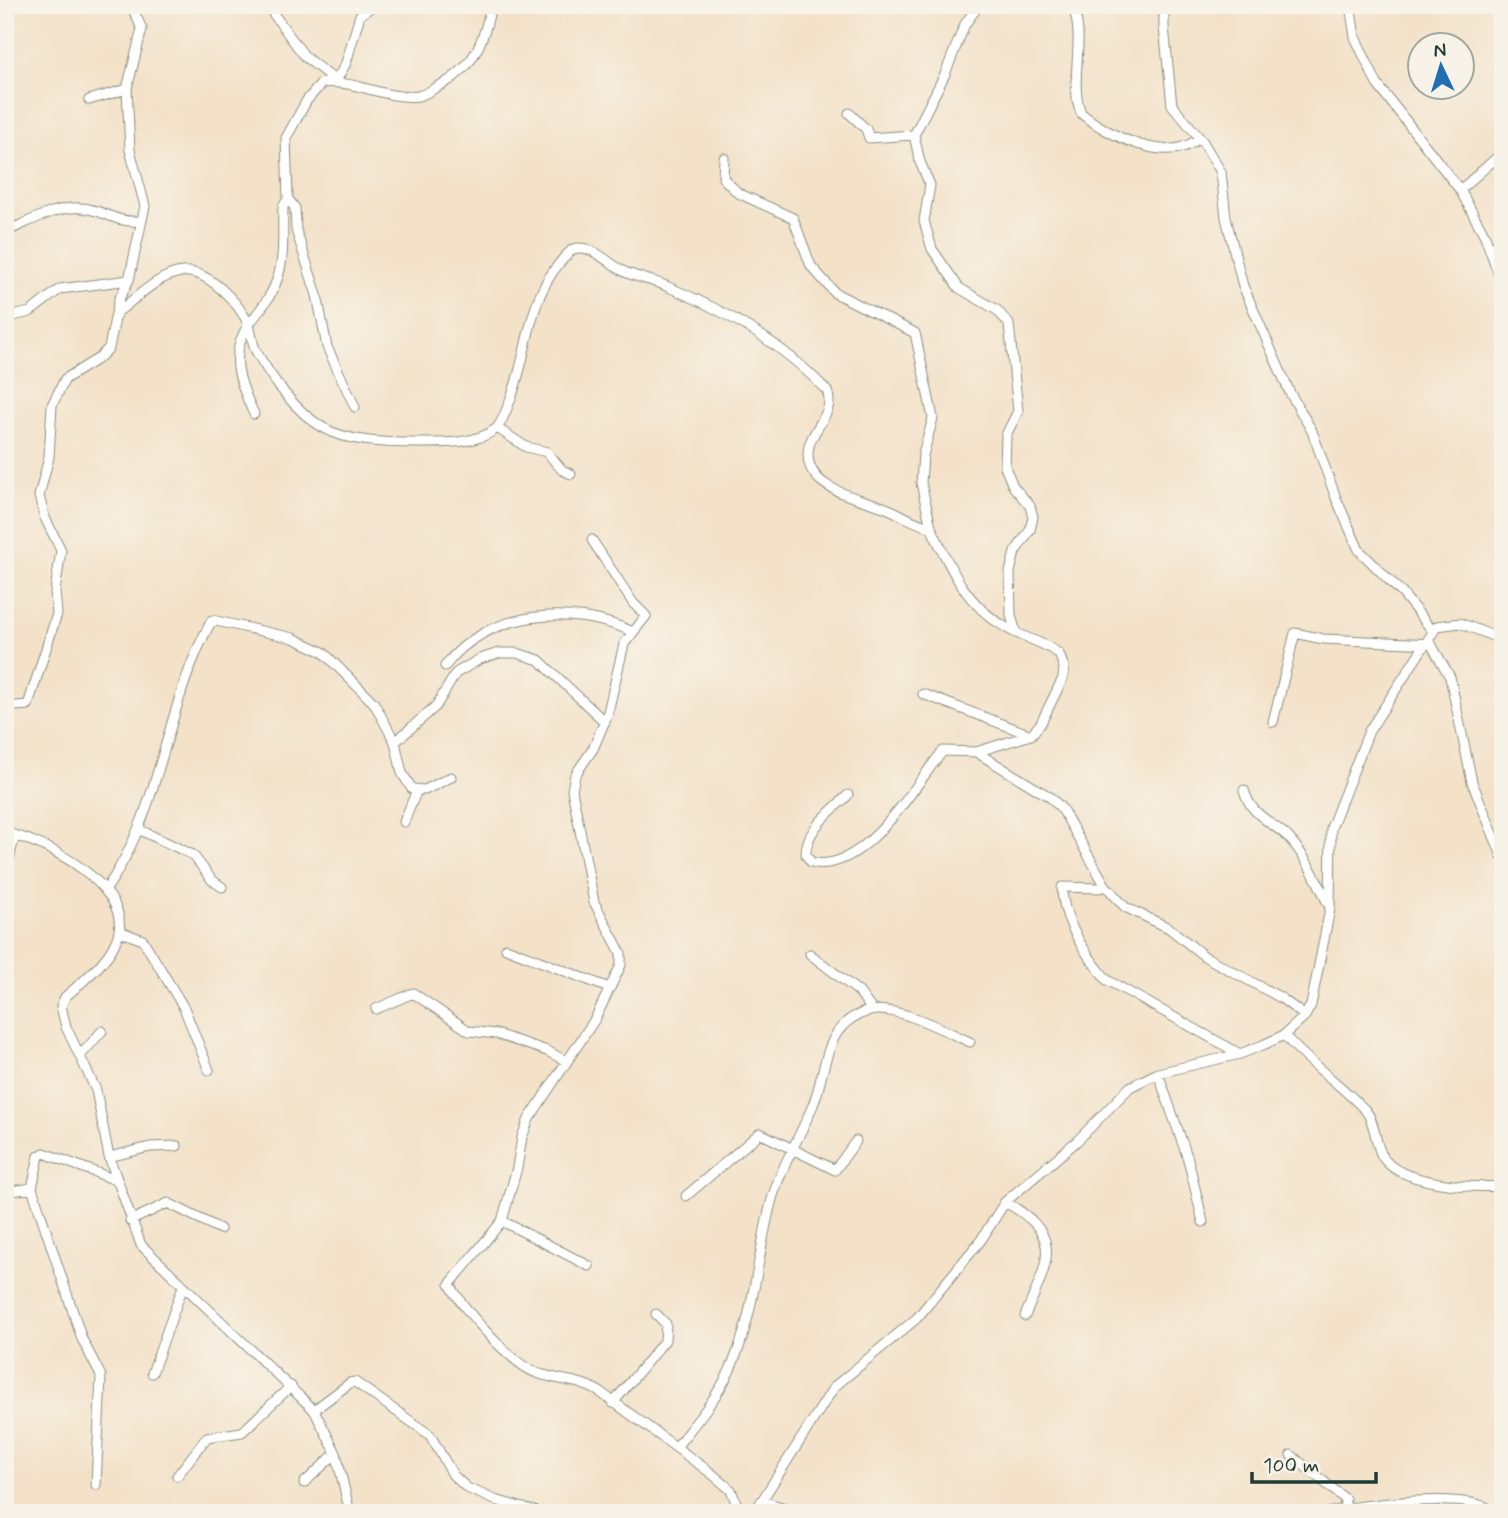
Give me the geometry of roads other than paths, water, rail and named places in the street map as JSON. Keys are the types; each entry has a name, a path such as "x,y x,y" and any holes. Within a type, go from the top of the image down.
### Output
{"street":[{"path":"5,707 29,705 56,624 55,592 61,550 45,519 39,492 49,457 52,405 65,379 99,358 109,348 119,311 119,299 129,280 145,206 130,150 127,89 142,29 131,5"},
{"path":"267,5 305,57 336,81"},
{"path":"336,81 346,63 360,15 374,5"},
{"path":"355,407 327,346 317,295 296,230 295,208 288,199 286,145 289,129 315,89 322,83 336,81 418,96 442,85 458,75 480,49 491,5"},
{"path":"979,5 965,24 945,74 914,135 920,162 930,185 924,221 932,249 959,288 997,310 1009,324 1018,411 1006,435 1005,467 1013,486 1030,506 1033,517 1030,530 1015,552 1010,572 1011,615 1016,633"},
{"path":"1072,5 1079,50 1078,95 1081,113 1100,127 1160,148 1192,144 1199,138"},
{"path":"1164,5 1172,105 1199,138 1221,172 1226,218 1243,286 1290,393 1312,430 1359,551 1402,593 1432,630"},
{"path":"1350,5 1355,37 1377,84 1460,190 1485,236 1503,285"},
{"path":"89,100 127,89"},
{"path":"849,113 866,129 869,138 914,135"},
{"path":"1460,190 1503,152"},
{"path":"724,158 723,178 738,193 793,218 811,266 835,293 915,333 933,418 923,454 921,483 931,527 958,584 993,619 1016,633 1053,649 1059,654 1064,667 1063,678 1041,723 1031,735 976,751 943,751 925,779 867,843 837,861 811,862 806,855 808,844 827,812 848,795"},
{"path":"254,414 236,371 237,354 248,324 265,307 279,274 283,206 288,199"},
{"path":"7,231 24,221 75,208 89,209 123,222 140,221"},
{"path":"119,311 174,274 192,272 216,285 248,324 254,348 278,385 313,421 338,435 409,443 443,443 482,436 498,428 517,381 535,303 569,252 584,248 624,272 666,286 745,323 780,348 830,396 828,407 809,446 810,460 824,483 839,493 880,505 914,523 931,527"},
{"path":"5,318 30,312 60,289 129,280"},
{"path":"498,428 526,447 547,452 562,470 571,474"},
{"path":"593,540 633,603 646,616 621,651 605,722 593,749 576,775 572,790 594,902 621,953 621,965 595,1019 526,1128 502,1221 450,1284 509,1356 527,1370 583,1382 613,1402 654,1433 677,1446 731,1490 740,1513"},
{"path":"445,666 458,649 490,627 520,620 572,617 611,624 634,632"},
{"path":"105,891 126,860 140,830 155,789 163,751 188,669 212,620 293,638 323,652 374,703 395,742 405,781 416,790"},
{"path":"754,1513 834,1387 917,1318 981,1240 1005,1202 1077,1142 1130,1087 1158,1073 1240,1054 1284,1035 1306,1016 1311,1005 1330,909 1331,828 1369,731 1432,630 1444,623 1460,623 1503,640"},
{"path":"1273,722 1295,633 1323,639 1432,645 1450,677 1472,782 1502,855"},
{"path":"395,742 436,706 456,673 480,659 499,653 517,653 539,660 605,722"},
{"path":"923,694 1031,735"},
{"path":"976,751 1050,797 1062,809 1105,885 1125,907 1169,928 1204,956 1281,998 1306,1016"},
{"path":"416,790 451,778"},
{"path":"404,822 416,790"},
{"path":"1244,790 1248,804 1255,814 1282,832 1298,849 1320,885 1330,909"},
{"path":"140,830 193,855 212,880 222,887"},
{"path":"5,875 10,834 58,852 113,899 118,911 119,931 108,954 62,1001 61,1013 96,1090 109,1157 130,1220 141,1245 314,1409 336,1453 350,1513"},
{"path":"1105,885 1100,888 1062,887 1062,899 1077,937 1092,962 1107,980 1240,1054"},
{"path":"119,931 144,940 184,1008 209,1070"},
{"path":"506,948 609,988"},
{"path":"810,954 859,992 872,1010"},
{"path":"376,1009 413,993 469,1031 496,1034 547,1051 566,1061"},
{"path":"677,1446 707,1408 729,1372 753,1303 770,1206 792,1149 814,1104 823,1063 833,1038 843,1026 872,1010 909,1017 970,1042"},
{"path":"80,1055 102,1031"},
{"path":"1284,1035 1320,1073 1367,1112 1378,1147 1389,1164 1415,1178 1503,1186"},
{"path":"1158,1073 1188,1159 1203,1222"},
{"path":"686,1196 760,1133 835,1170 856,1141"},
{"path":"109,1157 150,1146 177,1146"},
{"path":"96,1485 101,1376 82,1339 32,1188 39,1156 44,1153 116,1180"},
{"path":"5,1192 32,1188"},
{"path":"1005,1202 1023,1212 1043,1234 1048,1260 1025,1316"},
{"path":"130,1220 168,1203 220,1228"},
{"path":"502,1221 589,1266"},
{"path":"152,1373 183,1286"},
{"path":"613,1402 666,1340 666,1324 656,1314"},
{"path":"314,1409 349,1382 355,1382 430,1436 453,1475 467,1488 495,1500 541,1513"},
{"path":"177,1476 207,1437 242,1432 291,1386"},
{"path":"304,1483 336,1453"},
{"path":"1291,1455 1345,1500 1343,1511"},
{"path":"1328,1513 1441,1499 1490,1507 1495,1513"},
{"path":"761,1501 803,1513"},
{"path":"1408,1503 1411,1513"}]}
